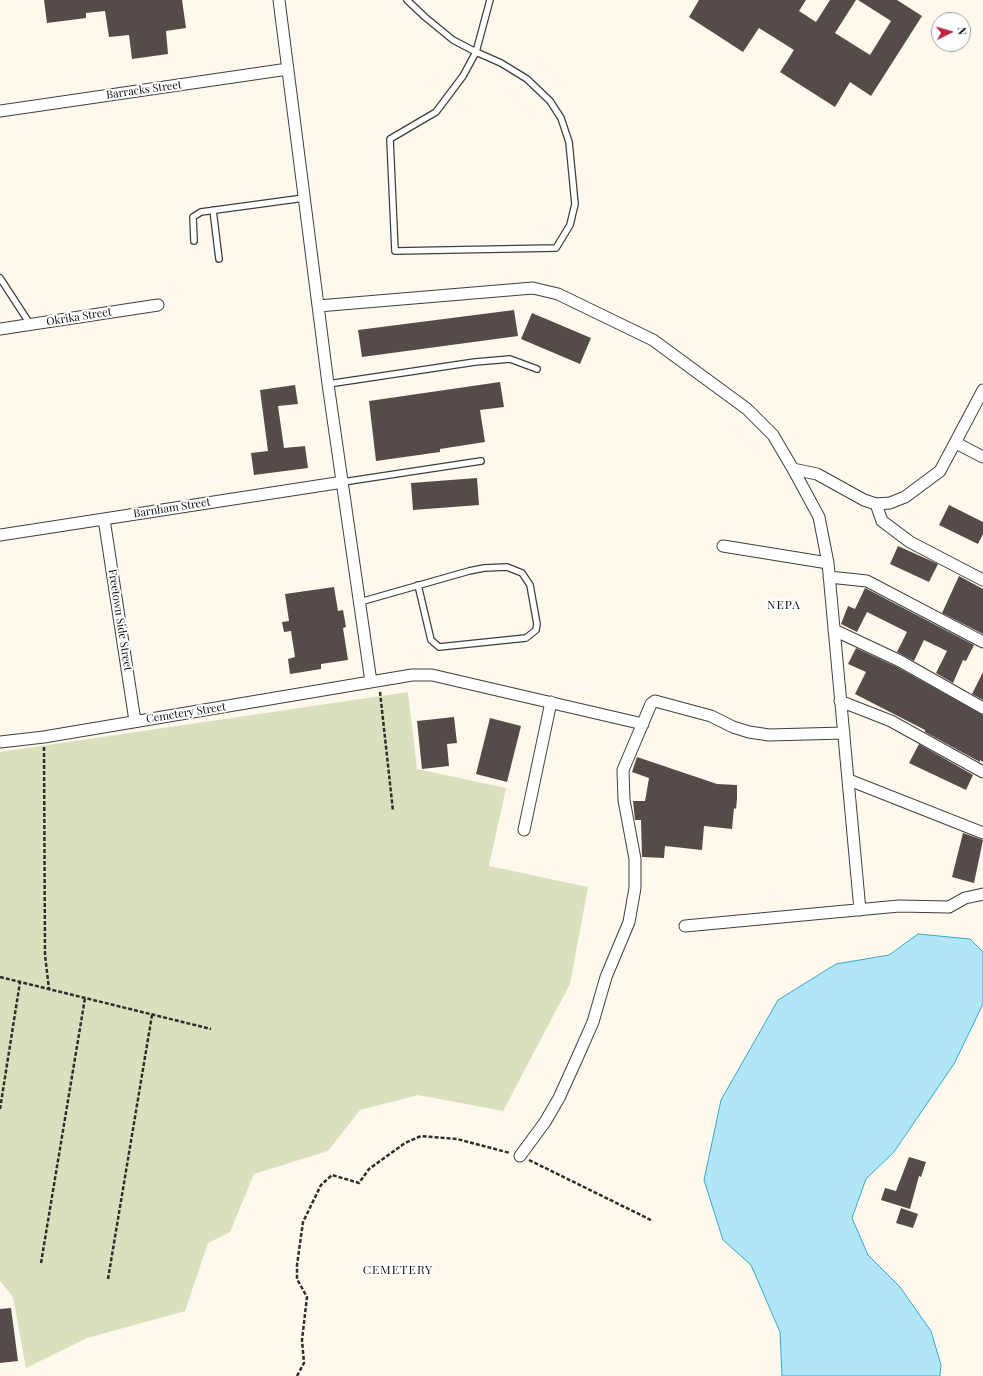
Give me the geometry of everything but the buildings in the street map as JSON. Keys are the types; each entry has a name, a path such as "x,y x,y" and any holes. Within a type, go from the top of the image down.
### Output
{"street":[{"path":"279,0 328,384 360,602 375,682"},
{"name":"Barracks Street","path":"0,111 288,69"},
{"path":"318,306 532,288 558,294 653,340 747,409 773,435 819,517 828,563 860,910"},
{"name":"Okrika Street","path":"0,329 158,305"},
{"path":"793,469 817,474 864,500 876,504 890,504 905,497 940,471 983,390"},
{"path":"956,443 983,457"},
{"name":"Barnham Street","path":"0,535 343,482"},
{"path":"876,504 882,521 910,542 983,580"},
{"name":"Freetown Side Street","path":"104,519 136,721"},
{"path":"723,546 828,563"},
{"path":"829,577 868,581 983,642"},
{"path":"834,630 900,662 983,708"},
{"name":"Cemetery Street","path":"0,742 44,737 412,675 432,674 643,724"},
{"path":"520,1156 545,1122 559,1098 593,1022 606,978 629,922 635,888 635,859 624,800 623,770 651,704 655,701 711,716 733,727 749,732 769,735 844,733"},
{"path":"840,701 891,721 983,772"},
{"path":"524,830 551,702"},
{"path":"848,780 983,833"},
{"path":"685,926 899,906 949,907 966,898 983,894"}],"lane":[{"path":"407,0 453,40 476,52 501,63 527,78 550,100 561,118 569,142 575,204 570,225 556,248 395,251 390,139 436,112 463,76 476,52 490,0"},
{"path":"194,241 193,217 200,212 304,198"},
{"path":"213,210 218,259"},
{"path":"0,278 30,324"},
{"path":"328,384 475,362 510,359 537,369"},
{"path":"343,482 481,461"},
{"path":"360,602 418,585 476,569 507,567 522,573 530,586 537,624 536,630 526,638 439,647 431,640 418,585"}],"path":[{"path":"375,682 393,811"},
{"path":"44,737 45,955 49,989"},
{"path":"0,977 211,1029"},
{"path":"0,1109 20,982"},
{"path":"41,1263 84,998"},
{"path":"108,1279 152,1015"},
{"path":"298,1376 304,1363 302,1340 307,1297 297,1279 297,1265 303,1222 321,1186 332,1175 359,1182 369,1169 405,1143 421,1136 458,1139 520,1156 653,1221"}],"green space":[{"path":"408,692 417,769 506,788 489,866 588,887 570,984 503,1111 418,1095 360,1110 328,1151 254,1174 230,1232 208,1243 185,1311 87,1338 26,1368 13,1297 0,1281 0,752"}],"water":[{"path":"918,934 970,939 983,952 983,1004 954,1064 894,1152 866,1179 852,1218 868,1255 900,1287 931,1331 941,1365 940,1376 782,1376 780,1332 751,1265 723,1240 704,1180 721,1100 778,1000 836,964 889,955"}],"district":[{"name":"NEPA","path":"784,605"},
{"name":"CEMETERY","path":"398,1270"}]}
